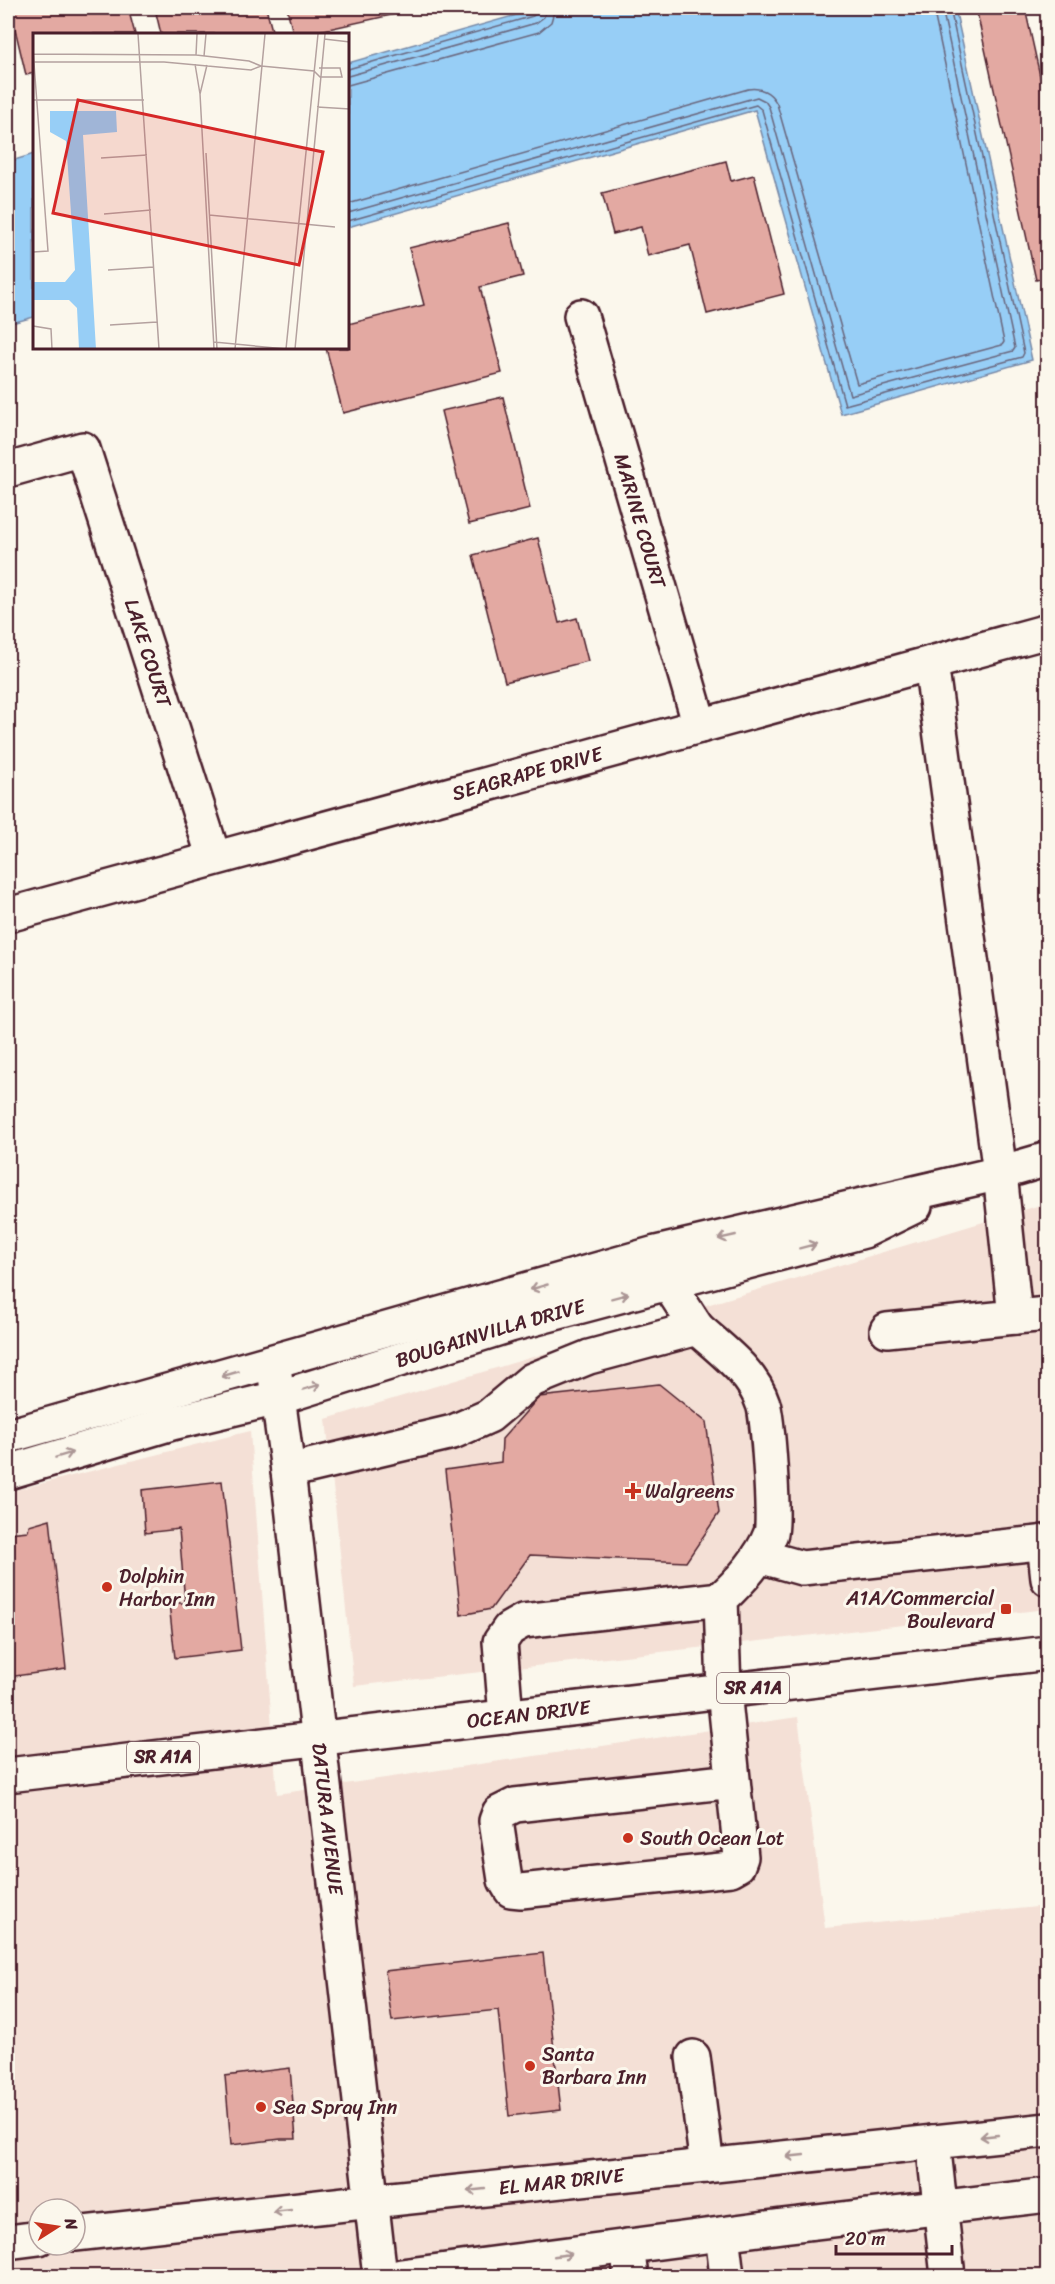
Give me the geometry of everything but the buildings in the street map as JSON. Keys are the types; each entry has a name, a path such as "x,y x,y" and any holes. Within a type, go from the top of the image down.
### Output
{"street":[{"name":"MARINE COURT","path":"581,316 700,726"},
{"name":"LAKE COURT","path":"8,470 83,449 214,858"},
{"name":"SEAGRAPE DRIVE","path":"8,915 1047,631"},
{"path":"931,663 1000,1173 1015,1317"},
{"name":"BOUGAINVILLA DRIVE","path":"8,1436 656,1253 1000,1173 1047,1159"},
{"name":"BOUGAINVILLA DRIVE","path":"8,1472 172,1423 278,1398 510,1325 864,1231 968,1180"},
{"path":"506,1717 500,1642 509,1629 524,1621 721,1599 736,1585 759,1556 772,1531 768,1437 764,1404 753,1384 739,1367 697,1328 668,1283 656,1253"},
{"path":"887,1330 1047,1314"},
{"path":"288,1471 453,1432 489,1416 532,1380 589,1357 697,1328"},
{"name":"DATURA AVENUE","path":"273,1362 288,1471 380,2277"},
{"path":"759,1556 802,1568 1046,1542 1047,1579"},
{"path":"721,1599 724,1691 741,1857 738,1865 731,1869 521,1891 511,1890 505,1880 496,1821 499,1813 515,1805 733,1780"},
{"name":"OCEAN DRIVE","path":"8,1775 1047,1653"},
{"path":"693,2057 706,2166"},
{"name":"EL MAR DRIVE","path":"87,2233 1047,2130"},
{"path":"933,2142 948,2277"},
{"path":"401,2277 629,2261 722,2234 1047,2195"},
{"path":"722,2234 727,2277"},
{"path":"8,2242 27,2240"}],"shaded area":[{"path":"1047,1203 1047,1609 354,1686 326,1419"},
{"path":"250,1431 277,1794 798,1717 825,1928 1047,1906 1047,2276 8,2276 8,1492"}],"water":[{"path":"541,8 955,8 1032,360 841,414 755,110 350,226 350,62"},
{"path":"33,154 33,317 8,324 8,162"}],"place":[{"name":"Walgreens","path":"633,1491"},
{"name":"Dolphin Harbor Inn","path":"107,1587"},
{"name":"A1A/Commercial Boulevard","path":"1006,1609"},
{"name":"South Ocean Lot","path":"628,1838"},
{"name":"Santa Barbara Inn","path":"530,2066"},
{"name":"Sea Spray Inn","path":"261,2107"}]}
